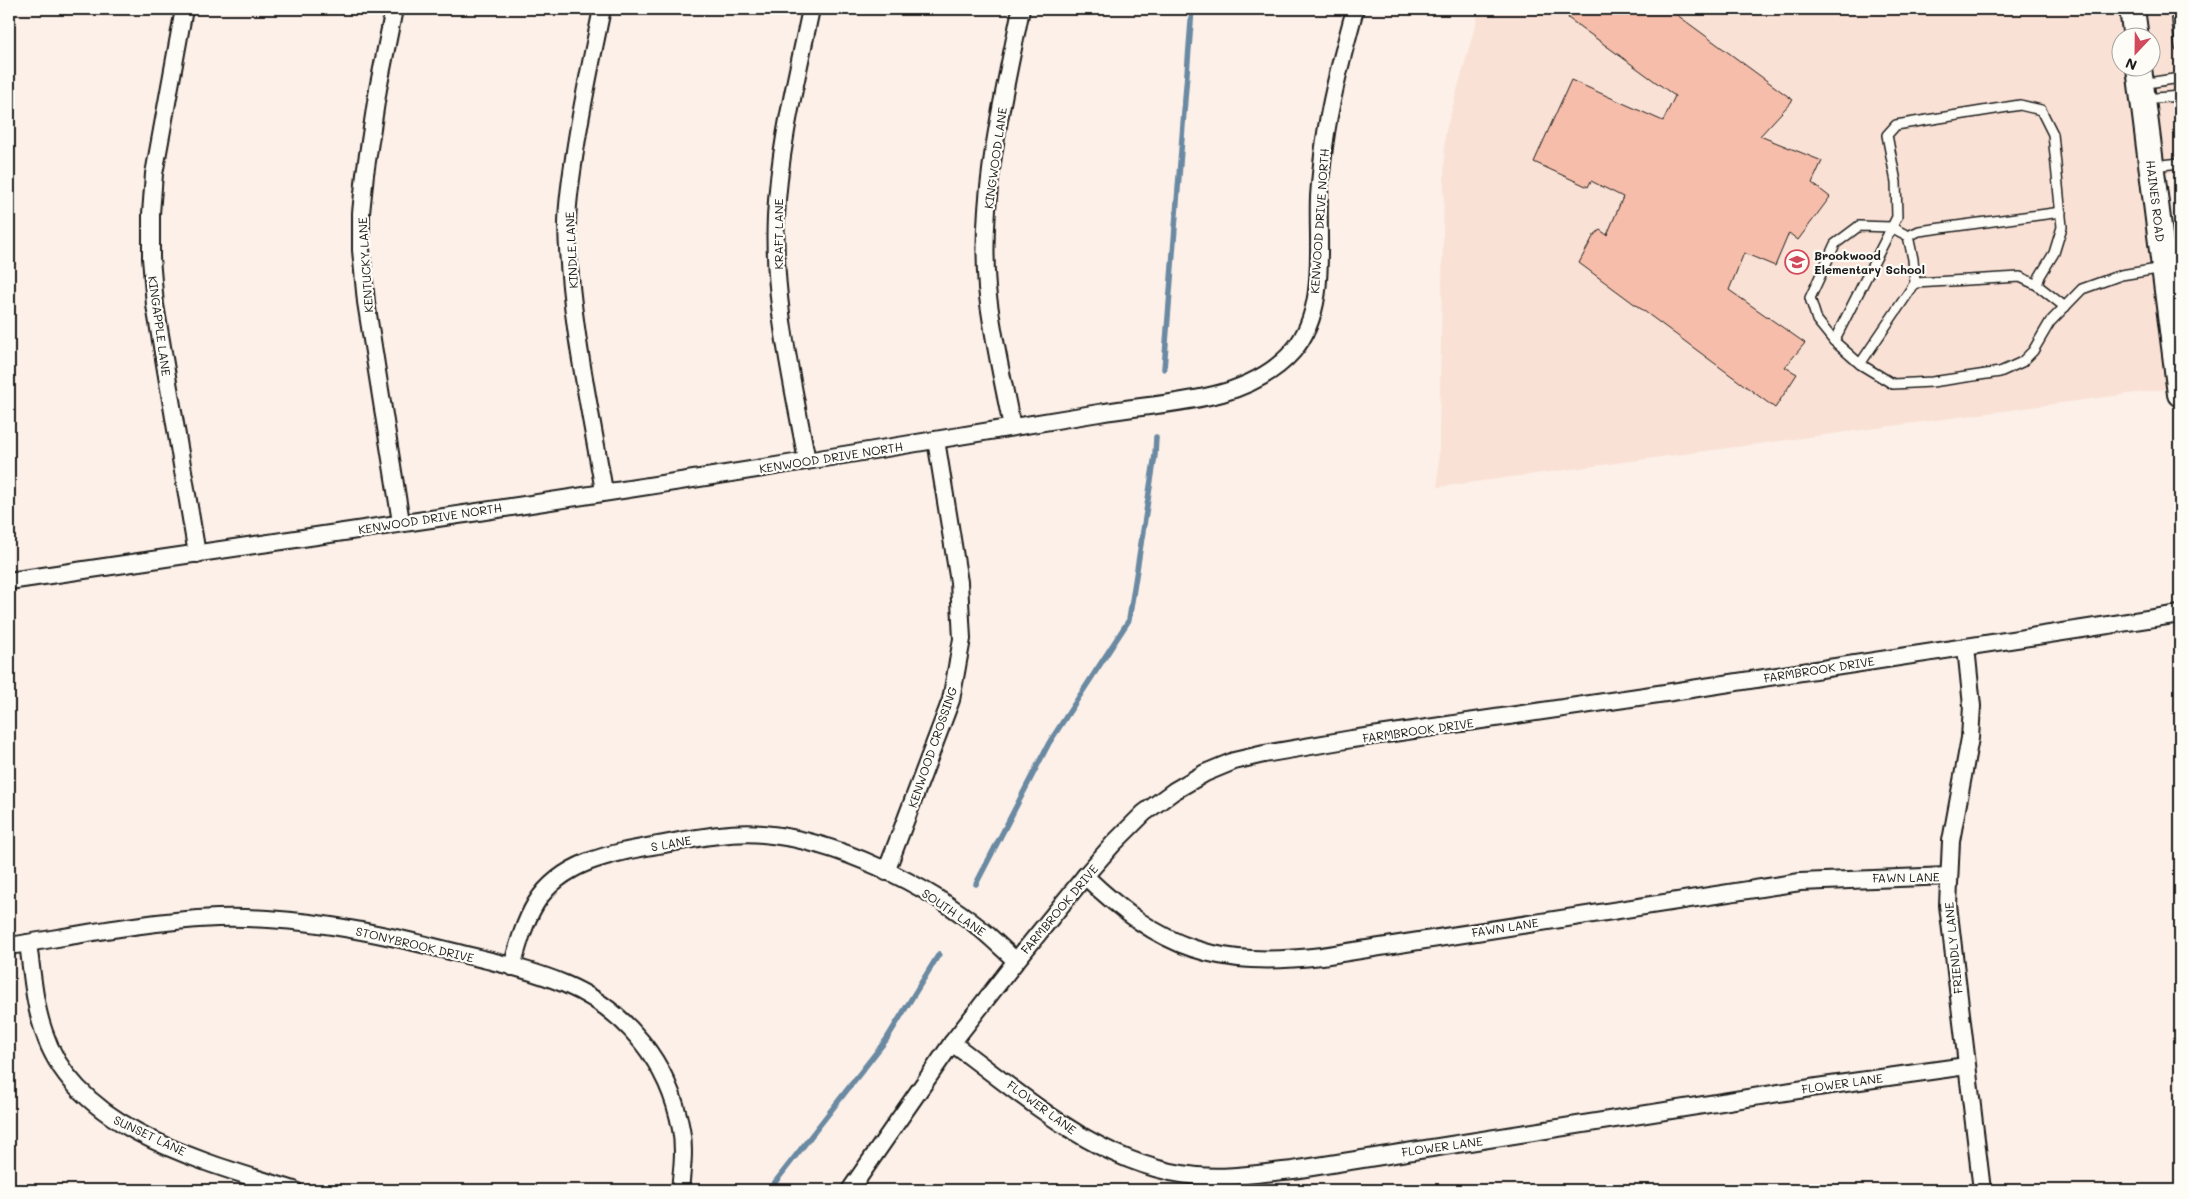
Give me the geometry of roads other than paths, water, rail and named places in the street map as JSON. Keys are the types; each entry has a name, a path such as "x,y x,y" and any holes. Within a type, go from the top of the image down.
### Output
{"street":[{"name":"KINGAPPLE LANE","path":"184,9 154,174 151,214 151,258 155,305 196,554"},
{"name":"KENTUCKY LANE","path":"394,9 378,89 365,174 361,213 361,250 366,302 401,522"},
{"name":"KINDLE LANE","path":"602,9 577,134 567,224 571,281 579,341 604,491"},
{"name":"KRAFT LANE","path":"807,461 784,326 777,266 776,220 779,177 811,9"},
{"name":"KINGWOOD LANE","path":"1012,427 989,296 986,244 991,171 1021,9"},
{"name":"KENWOOD DRIVE NORTH","path":"9,581 807,461 1012,427 1182,402 1223,392 1251,382 1273,369 1290,355 1300,341 1313,309 1319,245 1319,197 1324,147 1332,99 1355,9"},
{"path":"2132,9 2135,28"},
{"name":"HAINES ROAD","path":"2141,83 2151,166 2172,267 2180,394"},
{"name":"KENWOOD CROSSING","path":"886,872 950,700 962,639 960,582 936,440"},
{"name":"FARMBROOK DRIVE","path":"850,1190 952,1043 1085,876 1113,844 1159,802 1174,790 1205,773 1234,761 1264,754 1352,739 2180,614"},
{"name":"FRIENDLY LANE","path":"1966,647 1971,697 1970,738 1951,841 1948,876 1950,932 1982,1190"},
{"name":"S LANE","path":"512,967 525,924 536,903 548,887 564,874 583,863 612,853 694,838 762,834 792,837 822,844 886,872"},
{"name":"SOUTH LANE","path":"886,872 922,890 956,911 982,930 1016,961"},
{"name":"FAWN LANE","path":"1085,876 1114,903 1150,929 1204,953 1254,960 1322,956 1800,882 1948,876"},
{"name":"STONYBROOK DRIVE","path":"9,946 169,922 217,918 254,918 346,929 426,945 512,967 564,983 591,997 617,1014 636,1033 649,1050 666,1081 675,1103 681,1130 683,1159 680,1190"},
{"name":"SUNSET LANE","path":"28,943 36,1001 44,1033 54,1057 81,1093 100,1110 120,1123 165,1144 217,1165 294,1190"},
{"name":"FLOWER LANE","path":"952,1043 1046,1112 1104,1149 1156,1169 1197,1176 1221,1177 1293,1170 1817,1087 1966,1066"}],"lane":[{"path":"2176,9 2180,48"},
{"path":"2141,83 2180,78"},
{"path":"2141,83 2180,96"},
{"path":"1834,341 1897,217 1896,182 1887,135 1896,125 2020,106 2041,110 2053,134 2062,227 2054,254 2040,276 2037,285"},
{"path":"2151,166 2180,163"},
{"path":"1908,236 1919,231 2061,212"},
{"path":"1860,364 1915,283 1913,259 1908,236 1891,227 1860,226 1835,244 1810,298 1817,320 1834,341 1860,364 1893,384 1932,382 2000,372 2022,362 2033,351 2050,322 2082,289 2121,275 2172,267"},
{"path":"1915,283 2020,277 2037,285 2065,307"}],"waterway":[{"path":"1164,369 1192,9"},
{"path":"976,884 1049,743 1129,620 1155,455 1156,437"},
{"path":"769,1190 886,1040 939,954"}],"place":[{"name":"Brookwood Elementary School","path":"1797,262"}]}
